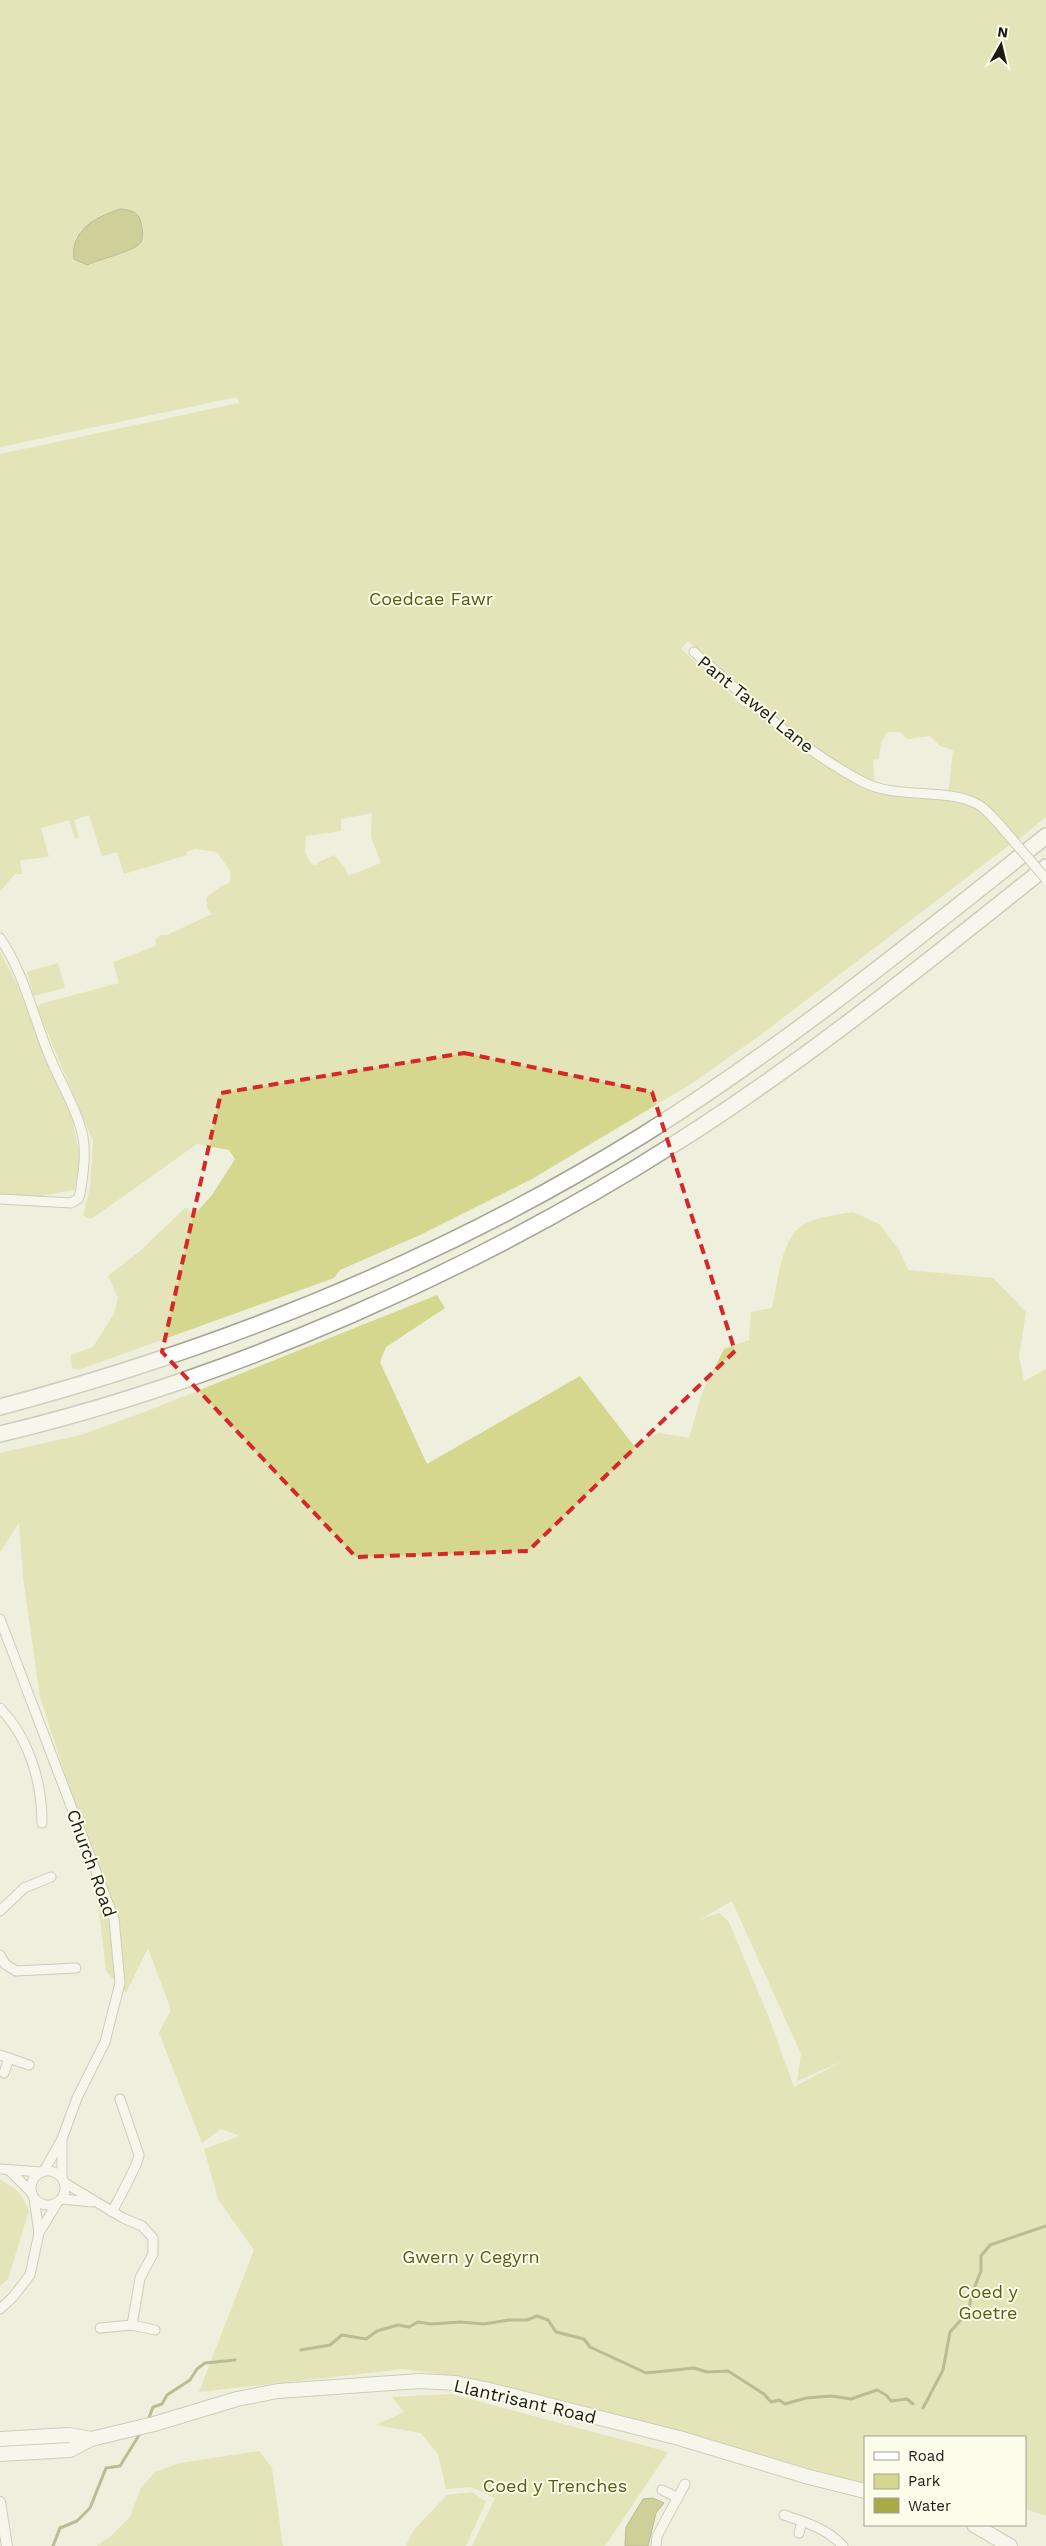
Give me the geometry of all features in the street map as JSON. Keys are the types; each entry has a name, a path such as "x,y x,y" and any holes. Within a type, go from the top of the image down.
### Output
{"highway":[{"path":"0,1408 70,1389 222,1338 329,1295 437,1247 521,1204 642,1135 730,1078 854,988 1046,836"},
{"path":"0,1434 176,1382 275,1345 373,1304 544,1220 678,1142 760,1087 920,968 1046,867"}],"main road":[{"name":"Llantrisant Road","path":"0,2454 70,2450 92,2439 135,2430 237,2399 278,2391 407,2381 456,2383 679,2438 809,2477 864,2491"},
{"name":"Llantrisant Road","path":"0,2440 69,2434 92,2439"},
{"path":"976,2526 1010,2546"}],"street":[{"name":"Pant Tawel Lane","path":"694,652 747,701 817,754 865,783 889,790 967,800 987,811 1046,879"},
{"path":"0,938 17,967 50,1056 82,1134 85,1153 80,1194 78,1199 71,1203 0,1199"},
{"name":"Church Road","path":"0,1619 114,1918 120,1983 105,2042 76,2098 62,2139 43,2172"},
{"path":"0,1708 14,1723 27,1749 39,1786 42,1823"},
{"path":"0,1911 24,1888 51,1877"},
{"path":"0,1955 5,1964 16,1971 76,1968"},
{"path":"4,2073 4,2057 29,2065"},
{"path":"112,2212 129,2176 139,2163 139,2155 120,2098"},
{"name":"Church Road","path":"62,2139 64,2180"},
{"path":"4,2170 44,2205 59,2201 95,2202"},
{"path":"4,2170 53,2171 95,2202 142,2226 153,2238 153,2254 140,2278 132,2325"},
{"path":"39,2232 33,2195 33,2180 43,2172"},
{"path":"0,2309 13,2297 30,2275 39,2232 65,2194 64,2180"},
{"path":"100,2328 132,2325 155,2330"},
{"path":"656,2546 657,2536 685,2484"},
{"path":"662,2490 678,2498"},
{"path":"0,2502 7,2546"},
{"path":"784,2516 817,2526 832,2534 843,2546"},
{"path":"798,2533 802,2521"}],"highlighted area":[{"path":"464,1053 652,1092 735,1351 528,1551 356,1557 162,1352 221,1093"}],"green space":[{"name":"Coedcae Fawr","path":"0,0 1046,0 1046,817 1019,839 1011,832 1012,843 759,1036 691,1084 532,1179 420,1235 340,1270 334,1278 78,1370 72,1368 71,1355 93,1347 114,1314 118,1298 108,1276 140,1251 186,1207 194,1215 212,1195 235,1159 229,1150 197,1144 94,1217 90,1219 83,1215 90,1188 93,1141 37,1008 40,1004 119,983 113,962 156,946 155,940 160,935 167,935 212,914 208,910 206,898 220,887 229,883 230,874 228,867 217,852 195,849 186,852 187,855 124,874 117,852 102,856 89,815 74,820 79,838 75,839 69,820 41,828 49,857 20,860 22,874 15,874 0,891 0,454 239,403 237,397 0,447","holes":["105,214 139,216 143,237 139,244 133,248 87,265 75,239 81,230","688,641 750,696 743,706 681,649","887,732 899,732 908,739 930,736 940,746 953,750 948,796 875,787 873,760 879,759 881,743","372,813 371,837 381,863 348,876 345,868 334,855 316,865 311,864 305,852 306,836 341,831 341,819"]},
{"path":"0,952 16,982 72,1118 79,1152 79,1171 74,1190 36,1197 11,1195 0,1199"},
{"path":"58,963 65,988 34,996 27,972"},
{"path":"853,1212 879,1224 899,1250 908,1270 993,1278 1026,1312 1019,1356 1024,1381 1046,1369 1046,2516 1026,2509 1026,2436 864,2436 864,2484 726,2445 465,2382 440,2374 404,2369 199,2392 254,2250 218,2199 204,2149 240,2136 221,2129 202,2143 159,2033 171,2010 148,1948 126,1993 106,1971 100,1918 82,1826 40,1697 23,1577 19,1522 0,1550 0,1453 81,1435 147,1411 437,1295 445,1308 386,1347 380,1362 427,1464 580,1376 634,1446 659,1433 689,1438 702,1393 724,1349 749,1340 751,1312 772,1308 781,1264 788,1242 800,1227 825,1217","holes":["732,1901 801,2054 797,2081 843,2061 794,2087 769,2018 729,1922 719,1913 699,1920"]},
{"path":"0,2179 19,2192 29,2210 8,2279 0,2286"},
{"name":"Coed y Trenches","path":"451,2394 668,2452 605,2546 472,2546 495,2498 471,2487 446,2489 438,2454 421,2433 376,2425 404,2412 392,2397"},
{"path":"259,2451 272,2468 283,2546 96,2546 110,2537 130,2517 141,2488 155,2472 180,2463"},
{"path":"472,2492 486,2502 466,2546 406,2546 413,2531 447,2495"}],"water":[{"path":"120,209 138,215 142,229 141,242 125,252 87,265 74,259 76,240 86,226 102,216"},
{"path":"653,2498 664,2503 656,2513 648,2546 625,2546 626,2527 643,2499"}],"waterway":[{"path":"923,2408 943,2370 950,2332 969,2311 971,2296 981,2271 981,2256 990,2245 1046,2226"},
{"path":"301,2350 330,2345 342,2335 366,2339 377,2331 398,2325 409,2327 418,2322 431,2324 460,2322 484,2324 509,2320 527,2320 537,2316 548,2320 556,2332 584,2339 590,2347 646,2373 694,2368 707,2372 728,2371 764,2394 771,2402 779,2400 785,2404 806,2398 832,2396 851,2399 877,2390 886,2395 891,2401 907,2399 913,2404"},
{"path":"148,2420 153,2407 162,2404 167,2395 190,2380 197,2369 205,2363 235,2360"},
{"path":"53,2546 60,2528 77,2521 90,2508 106,2468 120,2466 141,2432"}],"park label":[{"name":"Gwern y Cegyrn","path":"471,2256"},
{"name":"Coed y Goetre","path":"988,2301"}]}
